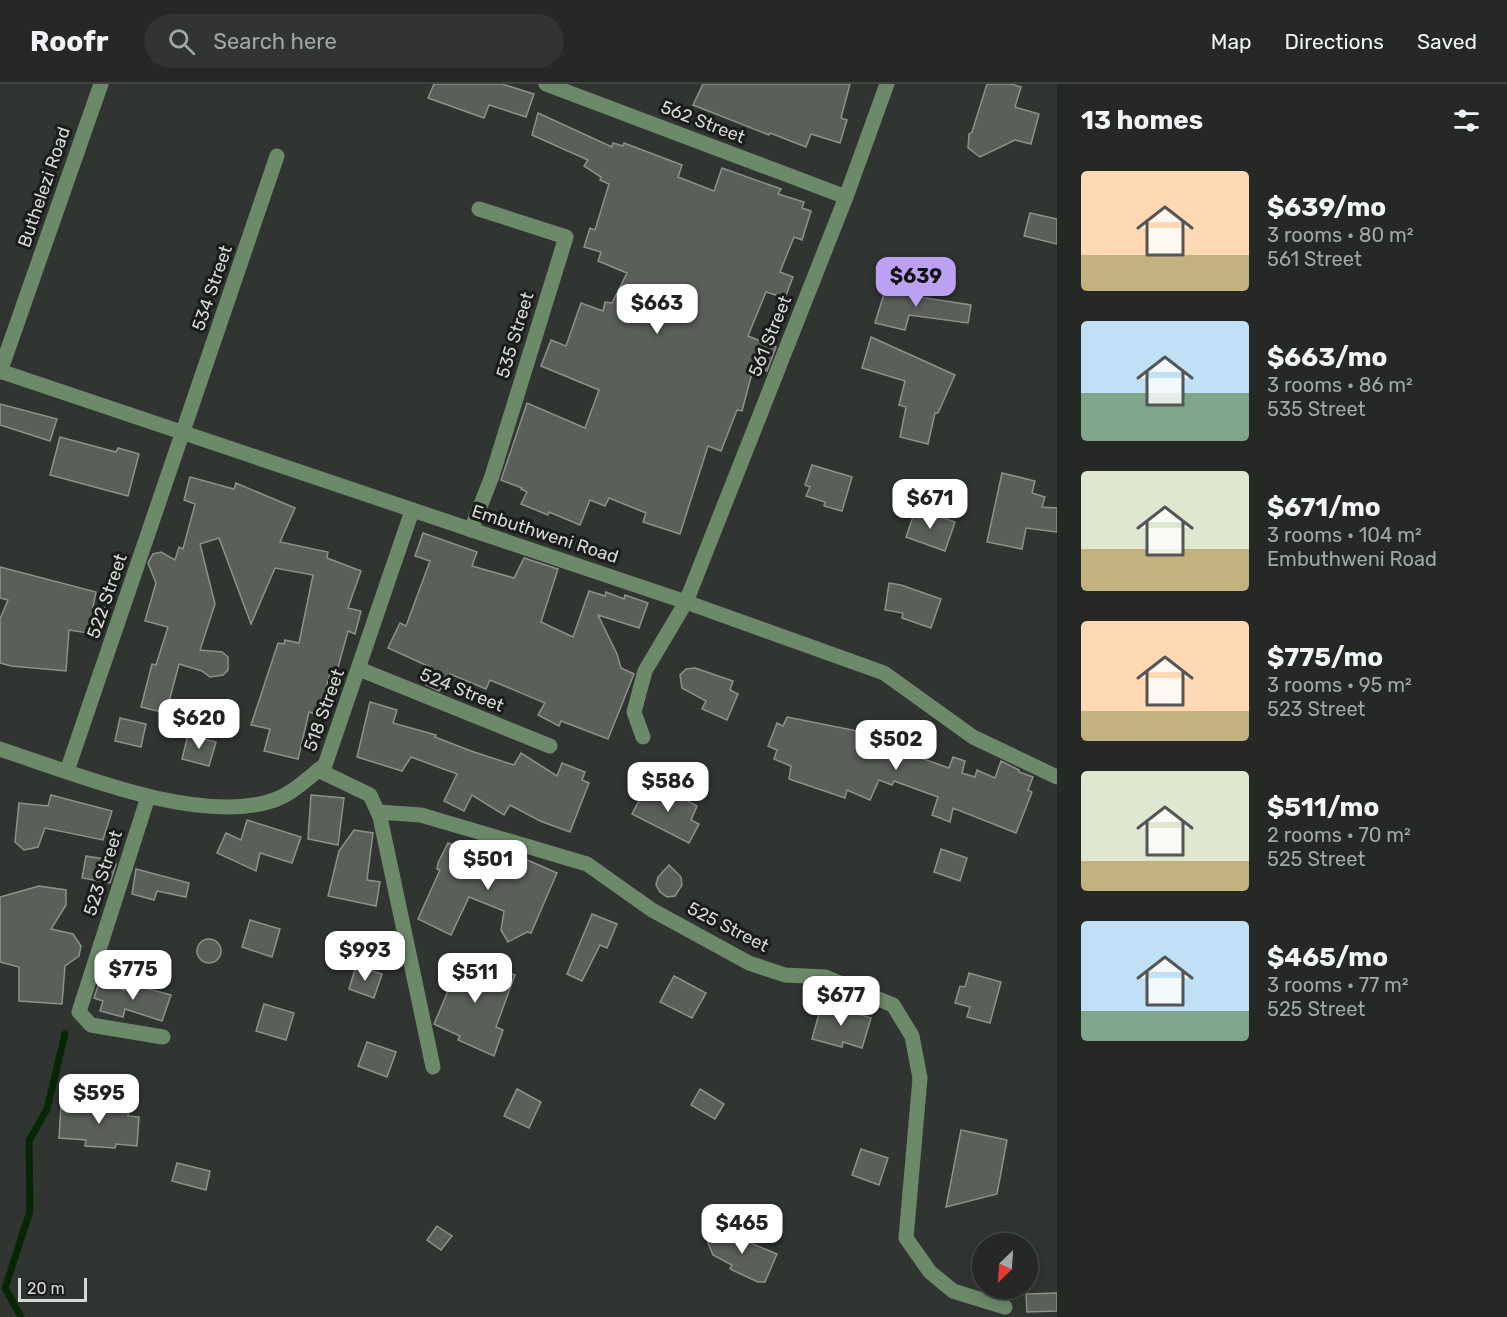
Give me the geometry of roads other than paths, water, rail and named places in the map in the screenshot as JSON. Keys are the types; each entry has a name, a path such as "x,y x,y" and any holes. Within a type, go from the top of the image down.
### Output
{"street":[{"name":"Buthelezi Road","path":"0,372 101,84"},
{"name":"562 Street","path":"546,84 846,197"},
{"name":"561 Street","path":"686,602 846,197 887,84"},
{"name":"534 Street","path":"183,433 277,156"},
{"name":"535 Street","path":"471,531 492,476 566,237 478,209"},
{"name":"Embuthweni Road","path":"0,372 686,602 884,672 973,737 1057,777"},
{"name":"522 Street","path":"67,771 183,433"},
{"name":"518 Street","path":"0,749 148,797 234,809 279,798 297,789 325,765 412,511"},
{"path":"643,737 634,712 645,671 686,602"},
{"name":"524 Street","path":"359,669 550,746"},
{"path":"318,770 370,795 378,812 433,1067"},
{"name":"523 Street","path":"148,797 79,1012 91,1025 163,1037"},
{"name":"525 Street","path":"378,812 421,815 587,864 652,910 749,963 785,975 825,977 892,1005 912,1036 920,1078 906,1238 930,1272 953,1292 1005,1307"}],"waterway":[{"path":"21,1317 5,1288 30,1211 29,1141 47,1109 65,1034"}]}
